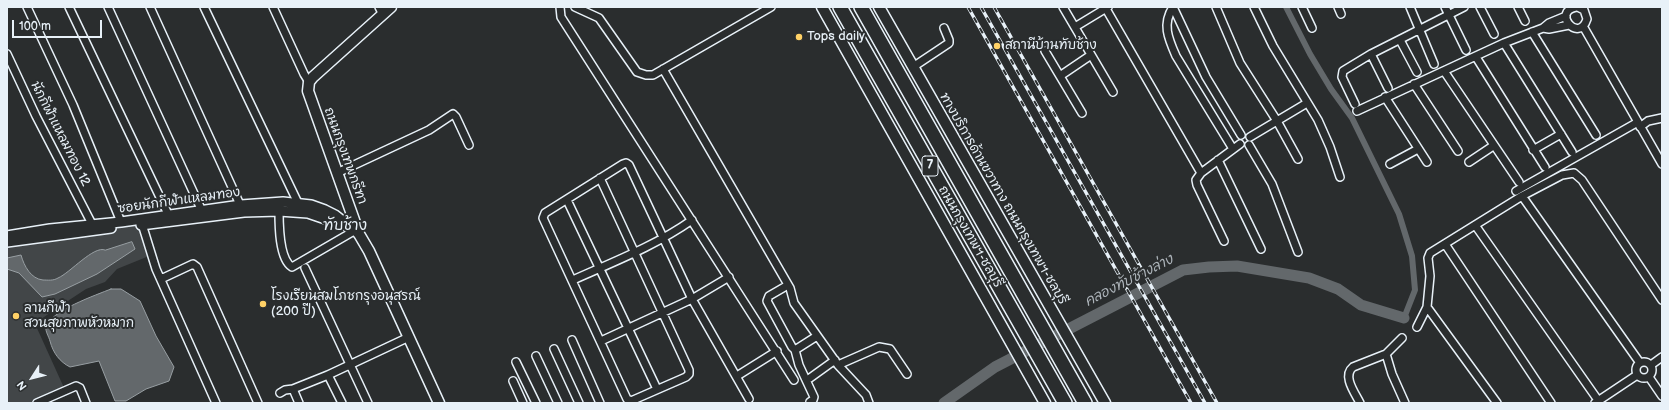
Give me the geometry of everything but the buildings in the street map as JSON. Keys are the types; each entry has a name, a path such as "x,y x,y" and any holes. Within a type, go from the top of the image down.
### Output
{"highway":[{"name":"ถนนกรุงเทพฯ-ชลบุรี","path":"840,7 1065,403"},
{"name":"ถนนกรุงเทพฯ-ชลบุรี","path":"861,7 1085,403"}],"main road":[{"path":"309,82 381,11 391,7"},
{"path":"822,7 1045,403"},
{"name":"ทางบริการด้านขวาทาง ถนนกรุงเทพฯ-ชลบุรี","path":"879,7 1105,403"},
{"name":"ถนนกรุงเทพกรีฑา","path":"309,82 308,91 337,173 354,230 369,251 439,403"}],"street":[{"path":"27,7 73,105 121,222"},
{"path":"69,7 168,214"},
{"path":"108,7 202,211"},
{"path":"150,7 243,209"},
{"path":"204,7 298,202"},
{"path":"273,7 309,82"},
{"path":"560,7 561,17 777,351 794,380"},
{"path":"575,7 599,18 637,72 646,75 653,75 700,46 771,7"},
{"path":"1063,7 1113,92"},
{"path":"1075,27 1106,7 1201,173"},
{"path":"1173,7 1206,77 1241,135 1239,140 1240,144"},
{"path":"1173,7 1168,15 1167,35 1233,149"},
{"path":"1216,7 1240,63 1298,159"},
{"path":"1254,7 1273,46 1325,134 1340,177"},
{"path":"1302,7 1312,28"},
{"path":"1410,7 1434,64"},
{"path":"1445,7 1466,50"},
{"path":"1464,7 1370,54 1346,68 1342,73 1342,77 1356,107 1385,97 1504,43 1542,28 1566,16 1570,9 1582,8 1587,19 1583,26 1573,28 1569,25 1542,28"},
{"path":"1480,7 1494,34"},
{"path":"1518,7 1525,21"},
{"path":"1566,16 1569,25"},
{"path":"1583,26 1662,164"},
{"path":"913,67 948,44 949,40 944,28"},
{"path":"1532,32 1596,136"},
{"path":"1400,40 1417,72"},
{"path":"1504,43 1572,152"},
{"path":"1046,51 1082,113"},
{"name":"นักกีฬาแหลมทอง 12","path":"7,54 36,116 92,224"},
{"path":"1370,54 1388,88"},
{"path":"1060,76 1091,55"},
{"path":"1476,57 1545,167"},
{"path":"663,69 788,285 794,302 836,363 866,395 869,403"},
{"path":"1444,71 1493,146 1519,182"},
{"path":"1414,84 1458,151"},
{"path":"1385,97 1426,162"},
{"path":"1250,137 1307,103"},
{"path":"337,173 429,130 453,114 456,117 469,145"},
{"path":"1416,327 1428,307 1430,276 1428,258 1433,250 1475,225 1519,194 1639,124 1662,118"},
{"path":"1241,135 1246,134 1250,137"},
{"path":"1533,150 1561,134"},
{"path":"1250,137 1251,141 1249,145 1272,184 1298,252"},
{"path":"1224,240 1196,180 1201,173 1240,144"},
{"path":"1240,144 1244,147 1249,145"},
{"path":"1469,162 1493,146"},
{"path":"1390,164 1418,149"},
{"path":"1218,160 1261,249"},
{"path":"600,178 689,370 689,374 629,401 543,218 545,213 600,178 626,163 629,165 692,299 750,399"},
{"path":"1519,194 1562,175 1570,173 1578,176 1662,300"},
{"path":"1519,194 1640,363"},
{"path":"567,200 657,389"},
{"name":"ซอยนักกีฬาแหลมทอง","path":"7,242 243,209 267,202 298,202 311,205 335,215 354,230"},
{"name":"ซอยนักกีฬาแหลมทอง","path":"7,236 92,224 121,222 168,214 243,209 279,210 308,213 354,230"},
{"path":"279,210 280,239 286,260 292,267 354,230"},
{"path":"573,280 634,253 663,238 692,220"},
{"path":"142,224 149,251 216,403"},
{"path":"1475,225 1598,402 1637,375"},
{"path":"1445,244 1551,403"},
{"path":"161,279 193,264 197,267 258,403"},
{"path":"305,268 368,403"},
{"path":"601,341 692,299 729,277"},
{"path":"788,285 768,296 767,301 795,350 799,365 814,397 810,402"},
{"path":"1428,307 1497,403"},
{"path":"795,350 818,336"},
{"path":"280,393 328,375 409,337"},
{"path":"1360,403 1348,376 1349,371 1353,367 1386,354 1402,338"},
{"path":"572,340 600,403"},
{"path":"810,378 836,363 879,347 886,347 890,349 908,374"},
{"path":"554,349 579,403"},
{"path":"737,376 777,351"},
{"path":"1386,354 1392,374 1405,403"},
{"path":"536,356 558,403"},
{"path":"1651,365 1662,357"},
{"path":"516,362 536,403"},
{"path":"1637,375 1636,367 1640,363 1647,362 1651,365"},
{"path":"1649,377 1652,373 1651,365"},
{"path":"328,375 342,403"},
{"path":"1637,375 1641,378 1649,377"},
{"path":"1649,377 1662,396"},
{"path":"513,381 523,403"},
{"path":"40,402 76,386 80,388 86,403"},
{"path":"293,389 299,403"}],"shaded area":[{"path":"142,224 141,234 149,256 117,269 105,282 86,289 40,320 36,326 65,390 35,403 7,403 7,242"},
{"path":"132,242 135,249 97,274 55,294 42,297 19,273 7,269 7,258 21,255 26,267 32,275 43,280 54,280 63,275 88,255 100,250 105,250"},
{"path":"111,289 121,289 140,301 156,336 174,367 169,381 146,389 126,401 115,401 99,361 70,367 63,363 57,357 46,330 49,321 56,315 74,304"}],"waterway":[{"name":"คลองทับช้างล่าง","path":"1286,7 1310,54 1331,89 1352,118 1399,214 1412,256 1415,290 1404,318"},
{"name":"คลองทับช้างล่าง","path":"944,403 995,367 1183,270 1237,266 1309,278 1338,289 1361,305 1404,318"}],"railway":[{"path":"968,7 1191,403"},
{"path":"981,7 1205,403"},
{"path":"994,7 1217,403"}],"place":[{"name":"Tops daily","path":"799,37"},
{"name":"สถานีบ้านทับช้าง","path":"997,46"},
{"name":"โรงเรียนสมโภชกรุงอนุสรณ์ (200 ปี)","path":"263,304"},
{"name":"ลานกีฬา สวนสุขภาพหัวหมาก","path":"16,316"}],"district":[{"name":"ทับช้าง","path":"345,226"}]}
